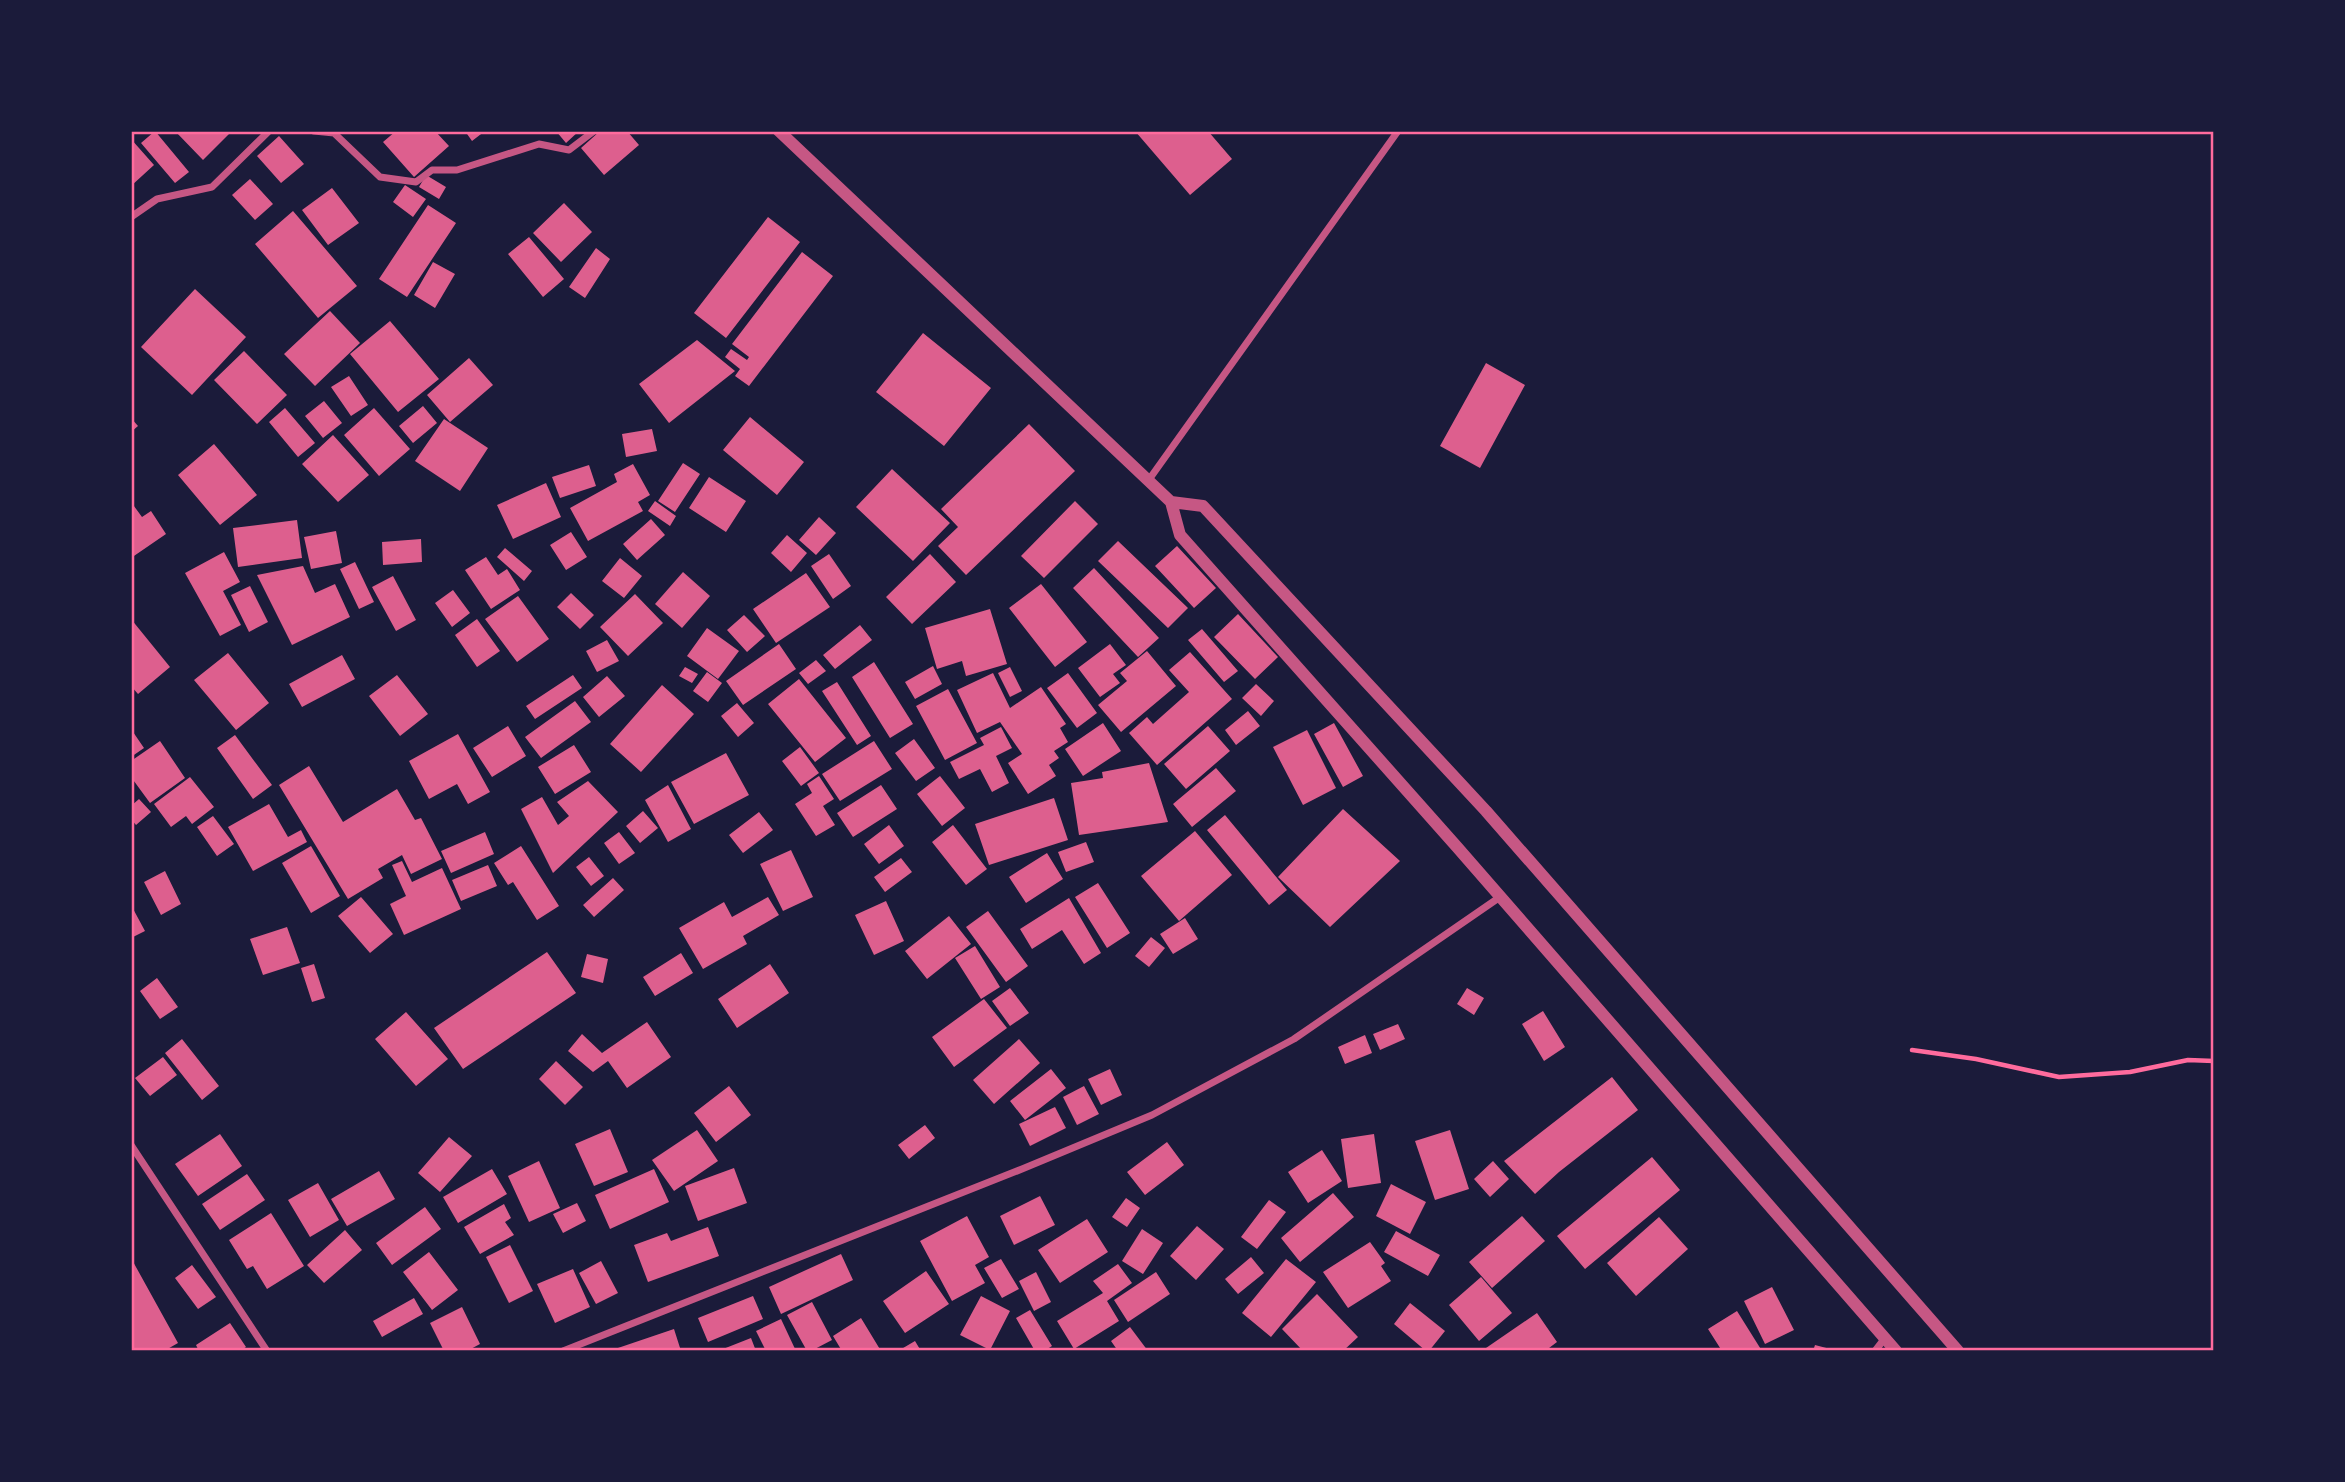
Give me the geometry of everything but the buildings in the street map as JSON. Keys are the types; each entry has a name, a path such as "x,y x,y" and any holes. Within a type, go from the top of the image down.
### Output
{"street":[{"path":"131,217 157,199 212,187 269,131"},
{"path":"314,131 334,133 380,177 416,182 432,170 457,170 539,144 569,150 594,131"},
{"path":"779,131 1171,502 1180,535 1896,1351"},
{"path":"1148,481 1398,131"},
{"path":"1171,502 1203,506 1486,811 1958,1351"},
{"path":"563,1351 1152,1115 1294,1039 1500,897"},
{"path":"131,1145 267,1351"},
{"path":"1875,1351 1885,1338"}],"path":[{"path":"1912,1050 1976,1059 2059,1077 2130,1072 2188,1060 2214,1061"}]}
